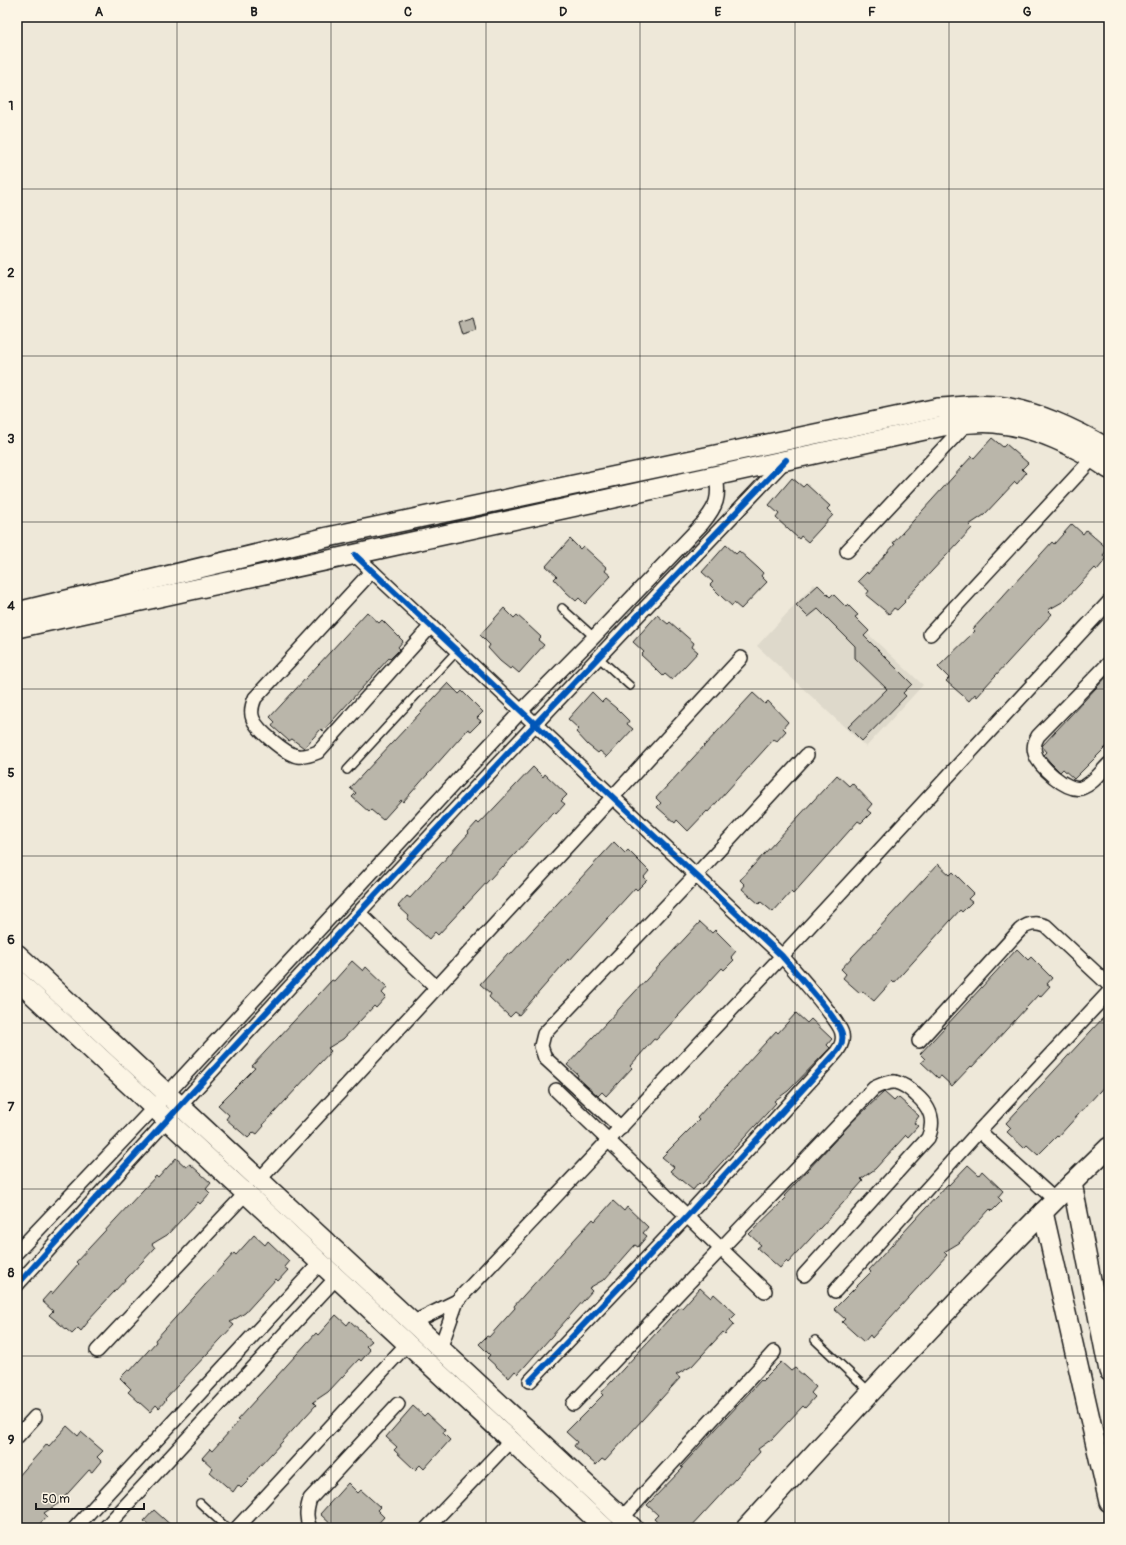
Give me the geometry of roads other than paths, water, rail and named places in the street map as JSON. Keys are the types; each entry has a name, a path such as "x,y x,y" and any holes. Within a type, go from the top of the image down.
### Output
{"street":[{"path":"17,612 328,537 938,408 989,406 1016,409 1054,422 1101,453 1109,469"},
{"path":"847,551 967,423"},
{"path":"17,628 355,555 921,429 967,423 995,423 1022,428 1101,453"},
{"path":"930,634 1101,453"},
{"path":"17,1252 168,1106 359,913 598,656 786,460"},
{"path":"17,1285 168,1106 520,711 594,637 711,514 717,500 716,474"},
{"path":"355,555 695,876 782,956 840,1026 842,1034 842,1042 839,1050 687,1216 530,1381"},
{"path":"372,571 255,698 251,711 256,724 260,729 288,753 303,757 318,752 431,626"},
{"path":"412,1323 457,1301 782,956 1109,602"},
{"path":"97,1351 437,988 741,658"},
{"path":"1109,663 1038,736 1034,747 1034,753 1040,763 1066,786 1073,789 1080,789 1086,786 1109,764"},
{"path":"621,1128 545,1058 541,1046 542,1040 549,1029 695,876 807,755"},
{"path":"359,913 437,988"},
{"path":"919,1041 1020,930 1029,924 1035,923 1046,926 1109,985"},
{"path":"17,954 168,1106 253,1186 412,1323 627,1523 774,1352"},
{"path":"17,980 168,1106"},
{"path":"835,1290 979,1131 1109,992"},
{"path":"573,1404 874,1088 889,1083 904,1085 927,1105 931,1113 933,1121 928,1138 804,1275"},
{"path":"556,1090 764,1291"},
{"path":"979,1131 1049,1206 1109,1502"},
{"path":"746,1528 870,1392 1049,1206 1109,1147"},
{"path":"1072,1183 1109,1371"},
{"path":"253,1186 321,1262 511,1440 600,1526"},
{"path":"75,1528 321,1262"},
{"path":"105,1528 337,1277"},
{"path":"440,1349 457,1301"},
{"path":"237,1528 408,1343"},
{"path":"310,1528 307,1521 306,1510 310,1499 398,1404"},
{"path":"17,1437 35,1417"},
{"path":"427,1528 511,1440"}],"lane":[{"path":"562,608 594,637"},
{"path":"347,770 457,651"},
{"path":"598,656 630,686"},
{"path":"815,1340 870,1392"},
{"path":"200,1503 227,1528"}]}
